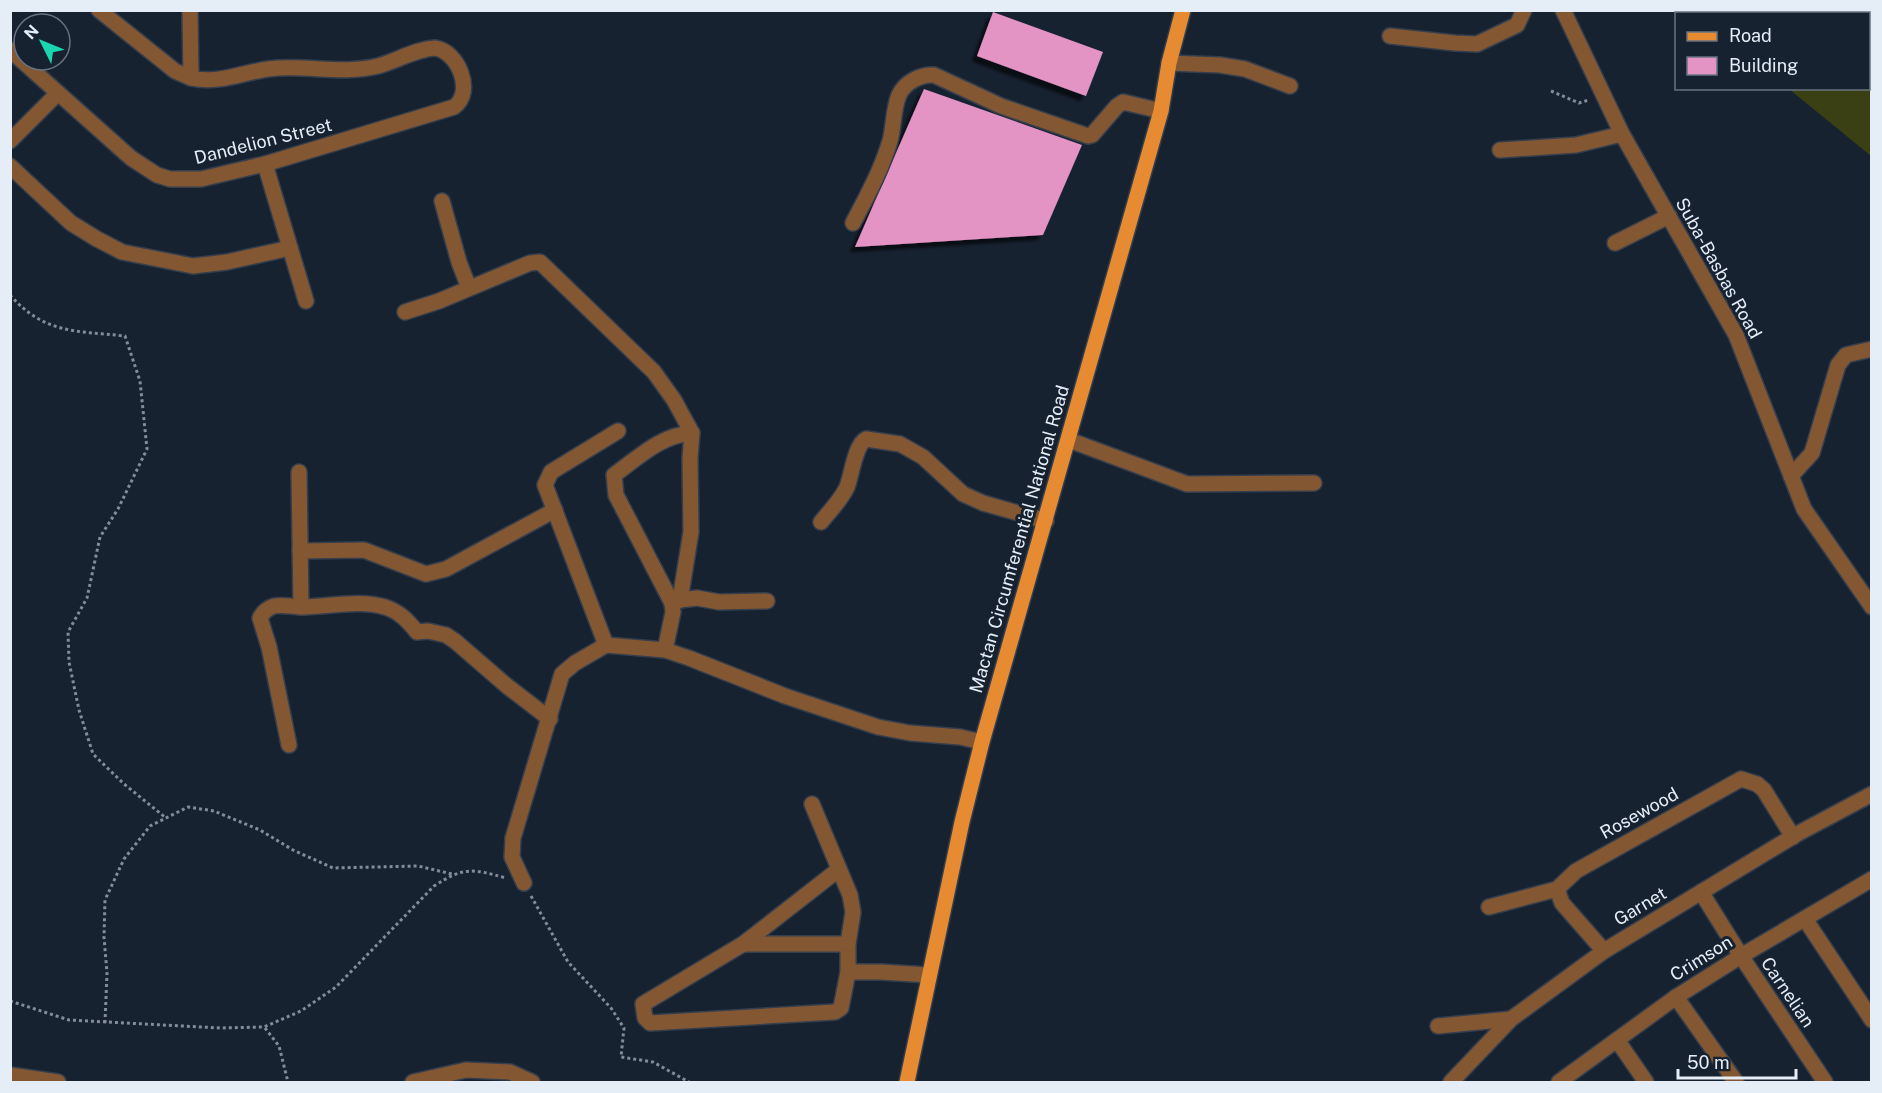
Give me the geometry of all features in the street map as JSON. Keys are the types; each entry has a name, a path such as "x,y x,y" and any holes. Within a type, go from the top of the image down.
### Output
{"main road":[{"name":"Mactan Circumferential National Road","path":"907,1083 982,742 1161,111 1169,63 1183,10"}],"street":[{"path":"99,10 175,71 191,78 190,10"},
{"path":"1390,36 1455,44 1477,44 1517,25 1524,10"},
{"name":"Suba-Basbas Road","path":"1563,10 1622,134 1736,335 1804,509 1872,607"},
{"name":"Dandelion Street","path":"10,50 131,158 157,175 170,178 201,179 265,164 454,107 463,96 463,82 454,58 444,49 435,48 367,68 326,70 281,68 214,81 191,78"},
{"path":"1169,63 1245,69 1290,86"},
{"path":"853,223 879,174 890,140 899,95 908,84 922,76 934,75 1000,106 1088,136 1092,135 1123,102 1161,111"},
{"path":"10,141 58,93"},
{"path":"1500,150 1576,146 1622,134"},
{"path":"265,164 306,301"},
{"path":"10,166 71,223 122,252 193,266 227,262 290,248"},
{"path":"442,201 459,262 469,288"},
{"path":"1615,243 1669,216"},
{"path":"405,312 439,301 530,263 540,262 654,372 674,400 692,433 690,458 692,531 664,650"},
{"path":"1791,476 1812,453 1838,365 1846,355 1872,349"},
{"path":"606,645 545,485 551,472 618,431"},
{"path":"676,602 616,495 614,475 665,439 678,434 692,433"},
{"path":"821,522 846,488 858,450 862,441 866,439 900,444 923,458 963,494 983,503 1046,521"},
{"path":"1069,440 1186,484 1314,483"},
{"path":"299,472 301,607"},
{"path":"300,551 364,550 426,574 446,569 555,510"},
{"path":"676,602 697,598 719,602 767,601"},
{"path":"289,745 269,646 260,618 262,612 285,604 301,607 337,603 375,604 388,608 405,617 417,632 428,631 446,635 455,641 550,719"},
{"path":"524,883 512,857 513,838 562,674 575,663 606,645 664,650 785,696 878,727 910,733 960,737 982,742"},
{"name":"Rosewood","path":"1557,889 1576,871 1741,779 1757,784 1764,790 1793,837"},
{"name":"Garnet","path":"1451,1083 1511,1019 1604,951 1793,837 1872,794"},
{"path":"812,804 850,895 853,912 848,944 848,972 841,1008 835,1012 650,1023 645,1018 643,1004 743,944 838,870"},
{"name":"Crimson","path":"1559,1083 1676,997 1741,956 1869,885"},
{"path":"1489,907 1557,889 1562,903 1604,951"},
{"name":"Carnelian","path":"1701,892 1825,1083"},
{"path":"1805,919 1872,1020"},
{"path":"743,944 848,944"},
{"path":"848,972 929,975"},
{"path":"1676,997 1734,1082"},
{"path":"1438,1026 1511,1019"},
{"path":"1617,1040 1646,1083"},
{"path":"413,1083 466,1070 510,1072 532,1083"},
{"path":"10,1075 58,1083"}],"path":[{"path":"1551,91 1579,103 1604,96"},
{"path":"10,295 29,315 50,326 125,336 140,381 147,449 118,509 100,537 87,598 68,632 69,662 79,710 93,754 124,784 166,818"},
{"path":"105,1023 108,973 104,937 105,900 124,860 150,826 188,807 214,811 260,830 293,850 333,868 418,866 452,874 474,870 524,883 568,962 611,1008 624,1028 621,1057 653,1062 689,1083"},
{"path":"10,1001 69,1020 220,1028 264,1027 301,1011 336,987 435,886 452,874"},
{"path":"264,1027 279,1046 288,1083"}],"green space":[{"path":"1871,11 1871,156 1790,90 1870,90 1870,12 1727,12"}],"building":[{"path":"993,12 1103,52 1086,96 977,56"},
{"path":"924,89 1082,145 1043,235 855,247"}]}
